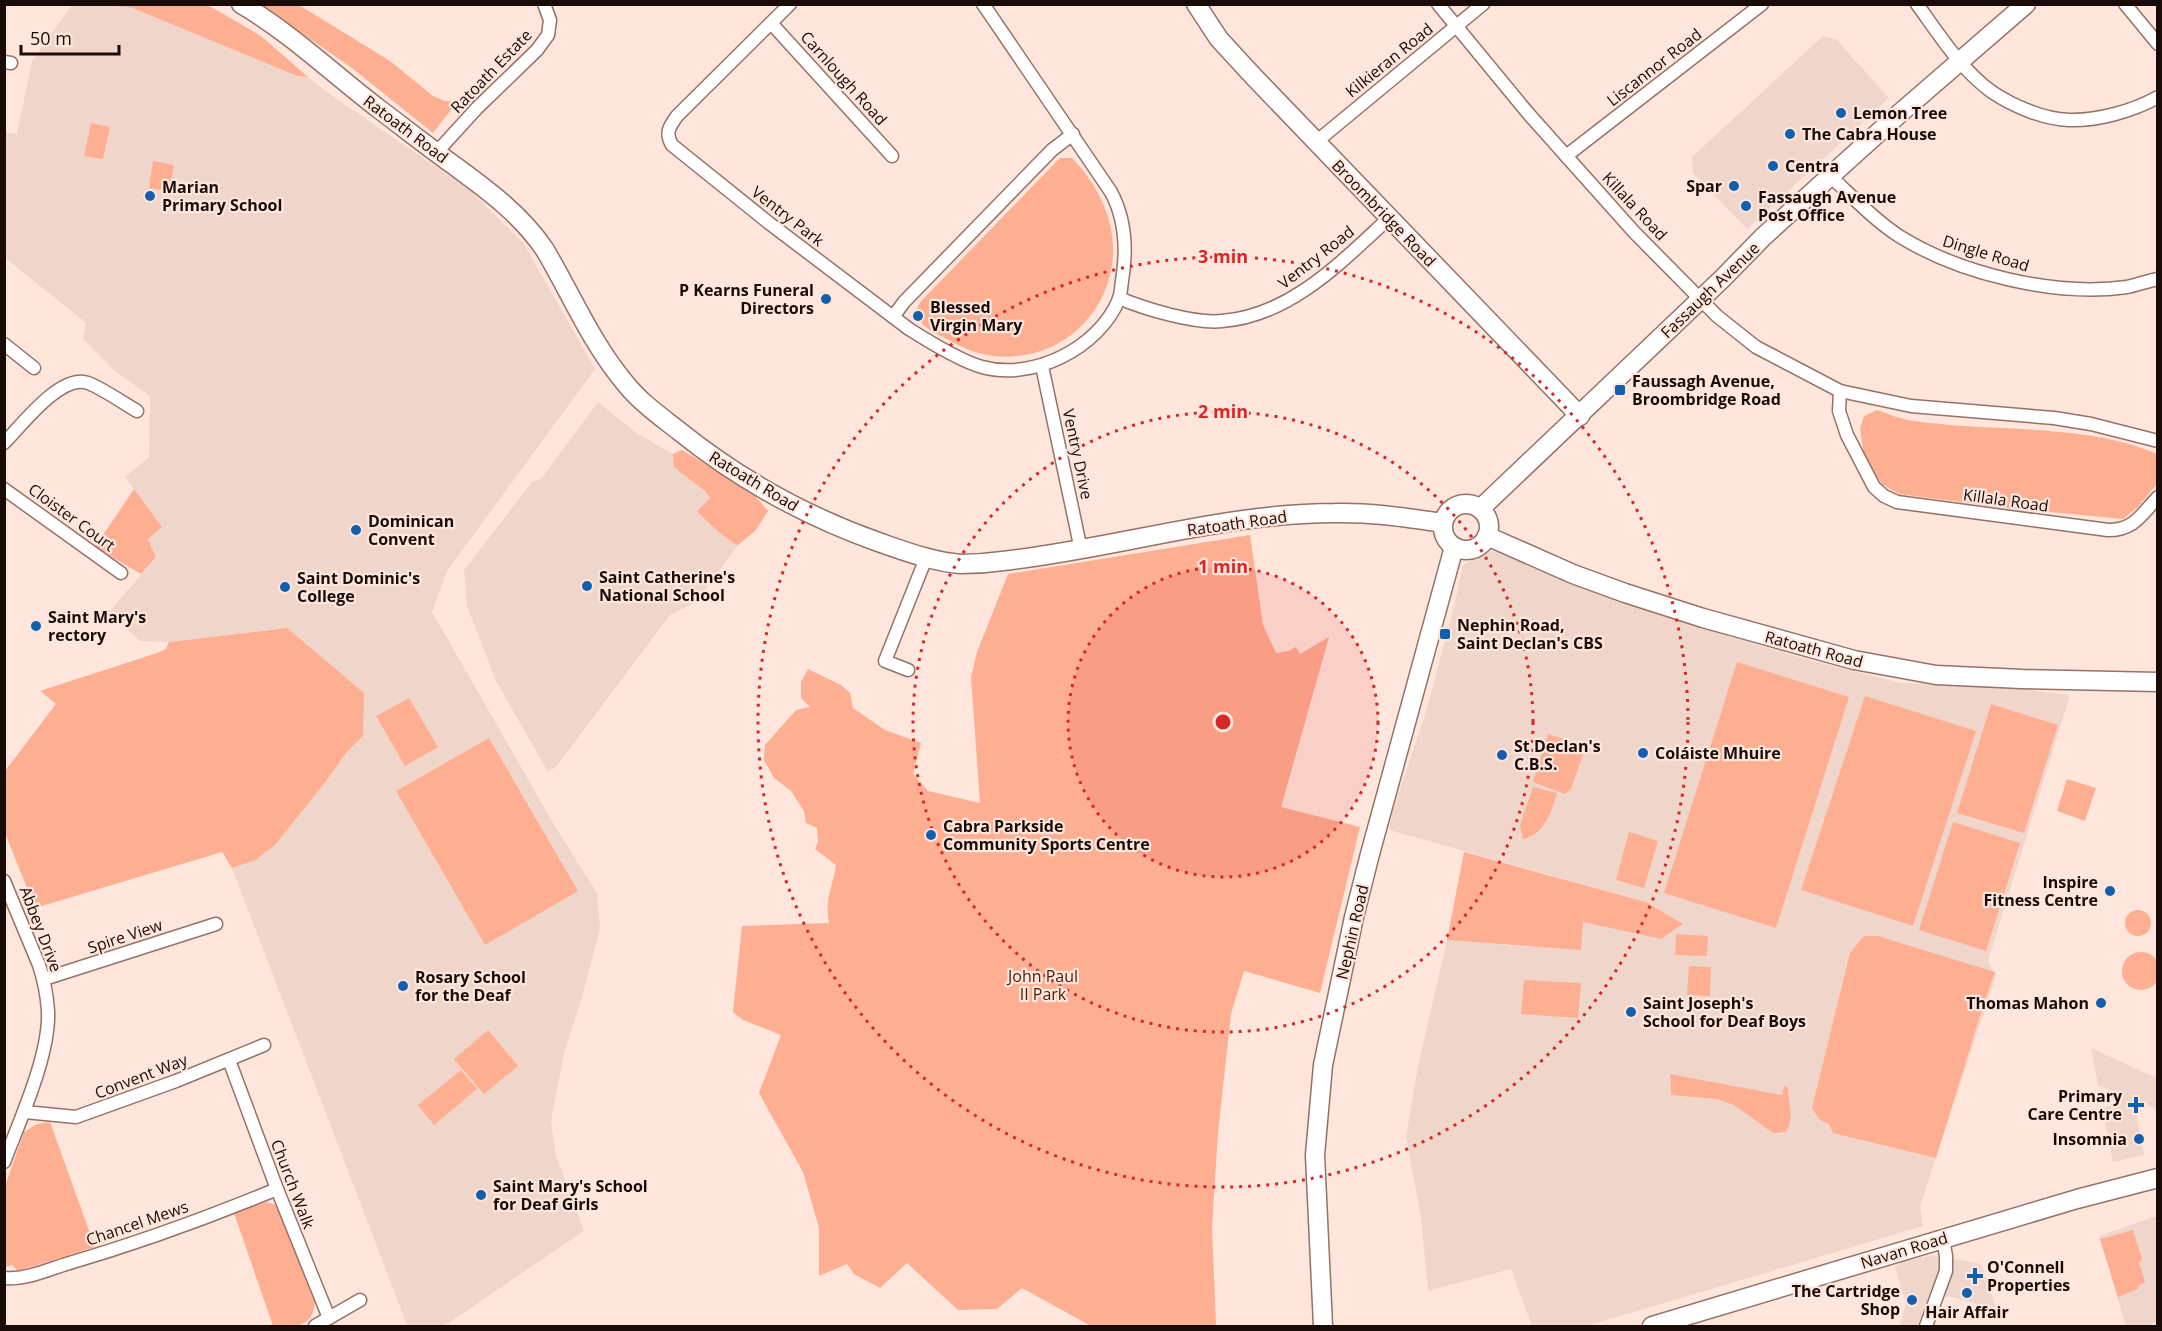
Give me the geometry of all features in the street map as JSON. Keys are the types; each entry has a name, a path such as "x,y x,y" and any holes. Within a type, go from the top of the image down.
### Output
{"main road":[{"name":"Ratoath Road","path":"241,4 271,23 436,153 489,191 518,216 534,234 615,370 636,396 725,465 758,487 793,506 861,536 926,558 961,564 1081,550 1235,522 1294,514 1370,514 1443,524"},
{"name":"Broombridge Road","path":"1196,4 1219,39 1388,219 1580,416"},
{"name":"Fassaugh Avenue","path":"1480,509 1580,416 1763,237 2025,4"},
{"path":"1471,504 1480,509 1489,522 1487,536 1476,548 1462,550 1454,547 1444,536 1443,524 1448,513 1457,506 1471,504"},
{"name":"Ratoath Road","path":"1487,536 1573,574 1625,593 1854,660 1936,675 2157,682"},
{"name":"Nephin Road","path":"1323,1326 1315,1155 1323,1065 1359,896 1454,547"},
{"name":"Navan Road","path":"1652,1326 2086,1196 2157,1178"}],"street":[{"name":"Ratoath Estate","path":"436,153 548,36 550,21 544,4"},
{"path":"771,23 790,4"},
{"name":"Ventry Park","path":"771,23 677,116 668,128 668,137 678,150 893,317 932,344 982,367 1014,370 1042,366 1062,357 1090,339 1109,316 1119,298 1125,260 1123,226 1118,206 1073,134 983,4"},
{"name":"Killala Road","path":"1438,4 1566,156 1634,232 1700,300 1736,333 1756,347 1840,391 1911,406 2055,418 2091,424 2157,441"},
{"name":"Kilkieran Road","path":"1316,142 1483,4"},
{"name":"Liscannor Road","path":"1566,156 1762,4"},
{"path":"1917,4 1939,35 1982,84 2007,101 2036,113 2068,120 2098,117 2131,108 2157,97"},
{"path":"2125,4 2157,44"},
{"name":"Carnlough Road","path":"771,23 892,156"},
{"path":"893,317 904,302 1052,150 1073,134"},
{"name":"Dingle Road","path":"1830,176 1897,234 1927,252 1987,273 2044,286 2086,288 2127,287 2157,279"},
{"name":"Ventry Road","path":"1119,298 1140,307 1195,319 1221,322 1245,317 1289,300 1311,285 1356,249 1388,219"},
{"path":"4,344 34,368"},
{"name":"Ventry Drive","path":"1042,366 1081,550"},
{"path":"4,443 55,391 70,383 87,382 137,411"},
{"name":"Killala Road","path":"1840,391 1839,411 1847,435 1874,487 1884,496 1897,502 2121,530 2133,525 2157,497"},
{"name":"Cloister Court","path":"4,489 121,573"},
{"path":"908,670 885,661 926,558"},
{"name":"Abbey Drive","path":"4,881 44,979 48,1012 47,1031 25,1112 4,1162"},
{"name":"Spire View","path":"44,979 216,924"},
{"name":"Convent Way","path":"25,1112 76,1117 264,1045"},
{"name":"Church Walk","path":"229,1060 277,1189 329,1318"},
{"name":"Chancel Mews","path":"4,1278 21,1278 79,1261 187,1224 277,1189"},
{"path":"1926,1326 1946,1271 1943,1239"},
{"path":"315,1326 360,1300"}],"shaded area":[{"path":"102,4 130,7 297,76 308,77 470,190 524,244 595,369 447,571 432,612 556,828 597,893 600,928 564,1054 551,1121 556,1156 584,1231 444,1326 407,1325 232,868 256,860 276,844 346,753 363,736 287,628 169,642 140,641 109,612 156,557 148,539 162,527 125,477 149,457 150,396 115,371 83,339 86,323 5,258 4,132 17,134 32,61 72,5"},
{"path":"1823,36 1836,39 1889,98 1747,229 1693,173 1692,157"},
{"name":"Saint Catherine's National School","path":"598,402 638,434 673,454 682,450 768,511 755,531 738,545 696,602 670,615 556,767 548,772 496,681 467,606 464,570 532,482 541,479"},
{"path":"1496,550 1610,596 1730,637 1900,683 1996,686 2070,695 1988,961 1993,971 1996,972 1995,979 1920,1206 1923,1226 1587,1326 1532,1326 1511,1269 1428,1291 1421,1218 1406,1137 1418,1066 1447,940 1530,947 1583,921 1661,939 1682,924 1646,902 1389,830 1392,813 1425,715 1463,565 1480,555"},
{"name":"Primary Care Centre","path":"2091,1048 2157,1078 2157,1110 2147,1105 2135,1108 2144,1155 2113,1162 2102,1108 2117,1104 2121,1096 2098,1085"},
{"path":"2157,1216 2157,1323 2146,1326 2126,1326 2099,1236"},
{"path":"1933,1255 1981,1264 1997,1311 1953,1297 1929,1295 1917,1326 1900,1324 1906,1303 1895,1267 1902,1262"}],"green space":[{"path":"102,5 208,5 261,36 308,77 297,76 130,7"},
{"path":"261,5 299,5 390,61 433,96 445,101 457,102 433,133 352,68"},
{"path":"91,123 110,127 103,159 84,156"},
{"path":"1060,158 1072,158 1082,169 1104,207 1112,235 1112,265 1106,288 1095,309 1081,327 1063,340 1043,350 1021,356 998,356 974,352 925,326 917,316 917,308 921,301"},
{"path":"153,161 174,165 169,191 149,188"},
{"path":"1877,410 1908,420 2067,433 2129,444 2157,454 2157,484 2138,507 2123,519 1999,507 1899,494 1882,484 1865,460 1860,429 1864,416"},
{"path":"682,450 752,492 768,511 755,531 738,545 723,535 697,511 710,498 706,492 674,467 673,454"},
{"path":"134,489 162,527 148,539 156,557 141,574 95,547"},
{"name":"John Paul II Park","path":"1250,535 1263,625 1276,653 1296,647 1300,654 1329,637 1281,807 1360,827 1320,993 1244,971 1231,1014 1218,1133 1212,1227 1216,1326 1089,1325 1022,1288 997,1309 958,1310 907,1263 880,1288 854,1274 847,1264 819,1276 819,1228 803,1172 759,1093 781,1035 743,1020 733,1012 742,926 829,923 828,900 836,865 815,849 818,842 817,828 806,823 804,811 791,791 774,778 764,760 765,745 796,710 810,707 801,698 801,682 808,669 841,685 850,693 853,708 885,730 921,743 913,774 928,791 980,803 971,677 977,652 1008,574"},
{"path":"287,628 364,693 363,736 346,753 276,844 256,860 232,868 222,852 35,908 5,833 5,771 56,704 40,691 157,653 166,649 169,642"},
{"path":"1737,662 1849,697 1776,928 1664,893"},
{"path":"1865,696 1976,731 1913,926 1801,890"},
{"path":"409,698 438,747 405,766 376,716"},
{"path":"1991,704 2058,725 2024,833 1957,813"},
{"path":"1548,734 1586,746 1571,789 1565,794 1533,782"},
{"path":"489,738 578,891 485,945 396,791"},
{"path":"2067,779 2096,788 2085,821 2057,811"},
{"path":"1533,787 1557,793 1542,828 1537,833 1523,839 1520,825"},
{"path":"1953,822 2020,843 1986,951 1919,930"},
{"path":"1629,832 1658,841 1644,888 1616,880"},
{"path":"1464,852 1646,902 1683,924 1661,939 1583,922 1581,950 1447,940"},
{"path":"2138,910 2147,914 2151,923 2147,932 2138,936 2129,932 2125,923 2129,914"},
{"path":"1676,934 1708,936 1707,956 1675,955"},
{"path":"1864,936 1878,936 1995,972 1936,1158 1833,1133 1829,1124 1820,1120 1812,1108 1850,953"},
{"path":"2141,952 2154,958 2160,971 2154,984 2141,990 2128,984 2122,971 2128,958"},
{"path":"1689,966 1711,967 1710,996 1687,995"},
{"path":"1524,980 1581,983 1578,1018 1521,1014"},
{"path":"488,1030 518,1066 484,1094 454,1059"},
{"path":"461,1070 477,1089 434,1125 418,1105"},
{"path":"1670,1074 1782,1095 1784,1086 1788,1088 1791,1115 1789,1126 1786,1132 1773,1133 1734,1105 1717,1099 1671,1095"},
{"path":"50,1122 95,1247 18,1271 12,1265 5,1267 5,1186 24,1132 37,1124"},
{"path":"267,1202 275,1205 281,1213 315,1301 311,1317 302,1324 273,1326 234,1213"},
{"path":"2133,1230 2142,1260 2139,1263 2145,1282 2138,1286 2138,1289 2118,1297 2100,1239"}],"place":[{"name":"Lemon Tree","path":"1841,113"},
{"name":"The Cabra House","path":"1790,134"},
{"name":"Centra","path":"1773,166"},
{"name":"Spar","path":"1734,186"},
{"name":"Marian Primary School","path":"150,196"},
{"name":"Fassaugh Avenue Post Office","path":"1746,206"},
{"name":"P Kearns Funeral Directors","path":"826,299"},
{"name":"Blessed Virgin Mary","path":"918,316"},
{"name":"Faussagh Avenue, Broombridge Road","path":"1620,390"},
{"name":"Dominican Convent","path":"356,530"},
{"name":"Saint Catherine's National School","path":"587,586"},
{"name":"Saint Dominic's College","path":"285,587"},
{"name":"Saint Mary's rectory","path":"36,626"},
{"name":"Nephin Road, Saint Declan's CBS","path":"1445,634"},
{"name":"Coláiste Mhuire","path":"1643,753"},
{"name":"St Declan's C.B.S.","path":"1502,755"},
{"name":"Cabra Parkside Community Sports Centre","path":"931,835"},
{"name":"Inspire Fitness Centre","path":"2110,891"},
{"name":"Rosary School for the Deaf","path":"403,986"},
{"name":"Thomas Mahon","path":"2101,1003"},
{"name":"Saint Joseph's School for Deaf Boys","path":"1631,1012"},
{"name":"Primary Care Centre","path":"2136,1105"},
{"name":"Insomnia","path":"2139,1139"},
{"name":"Saint Mary's School for Deaf Girls","path":"481,1195"},
{"name":"O'Connell Properties","path":"1975,1276"},
{"name":"Hair Affair","path":"1967,1293"},
{"name":"The Cartridge Shop","path":"1912,1300"}]}
